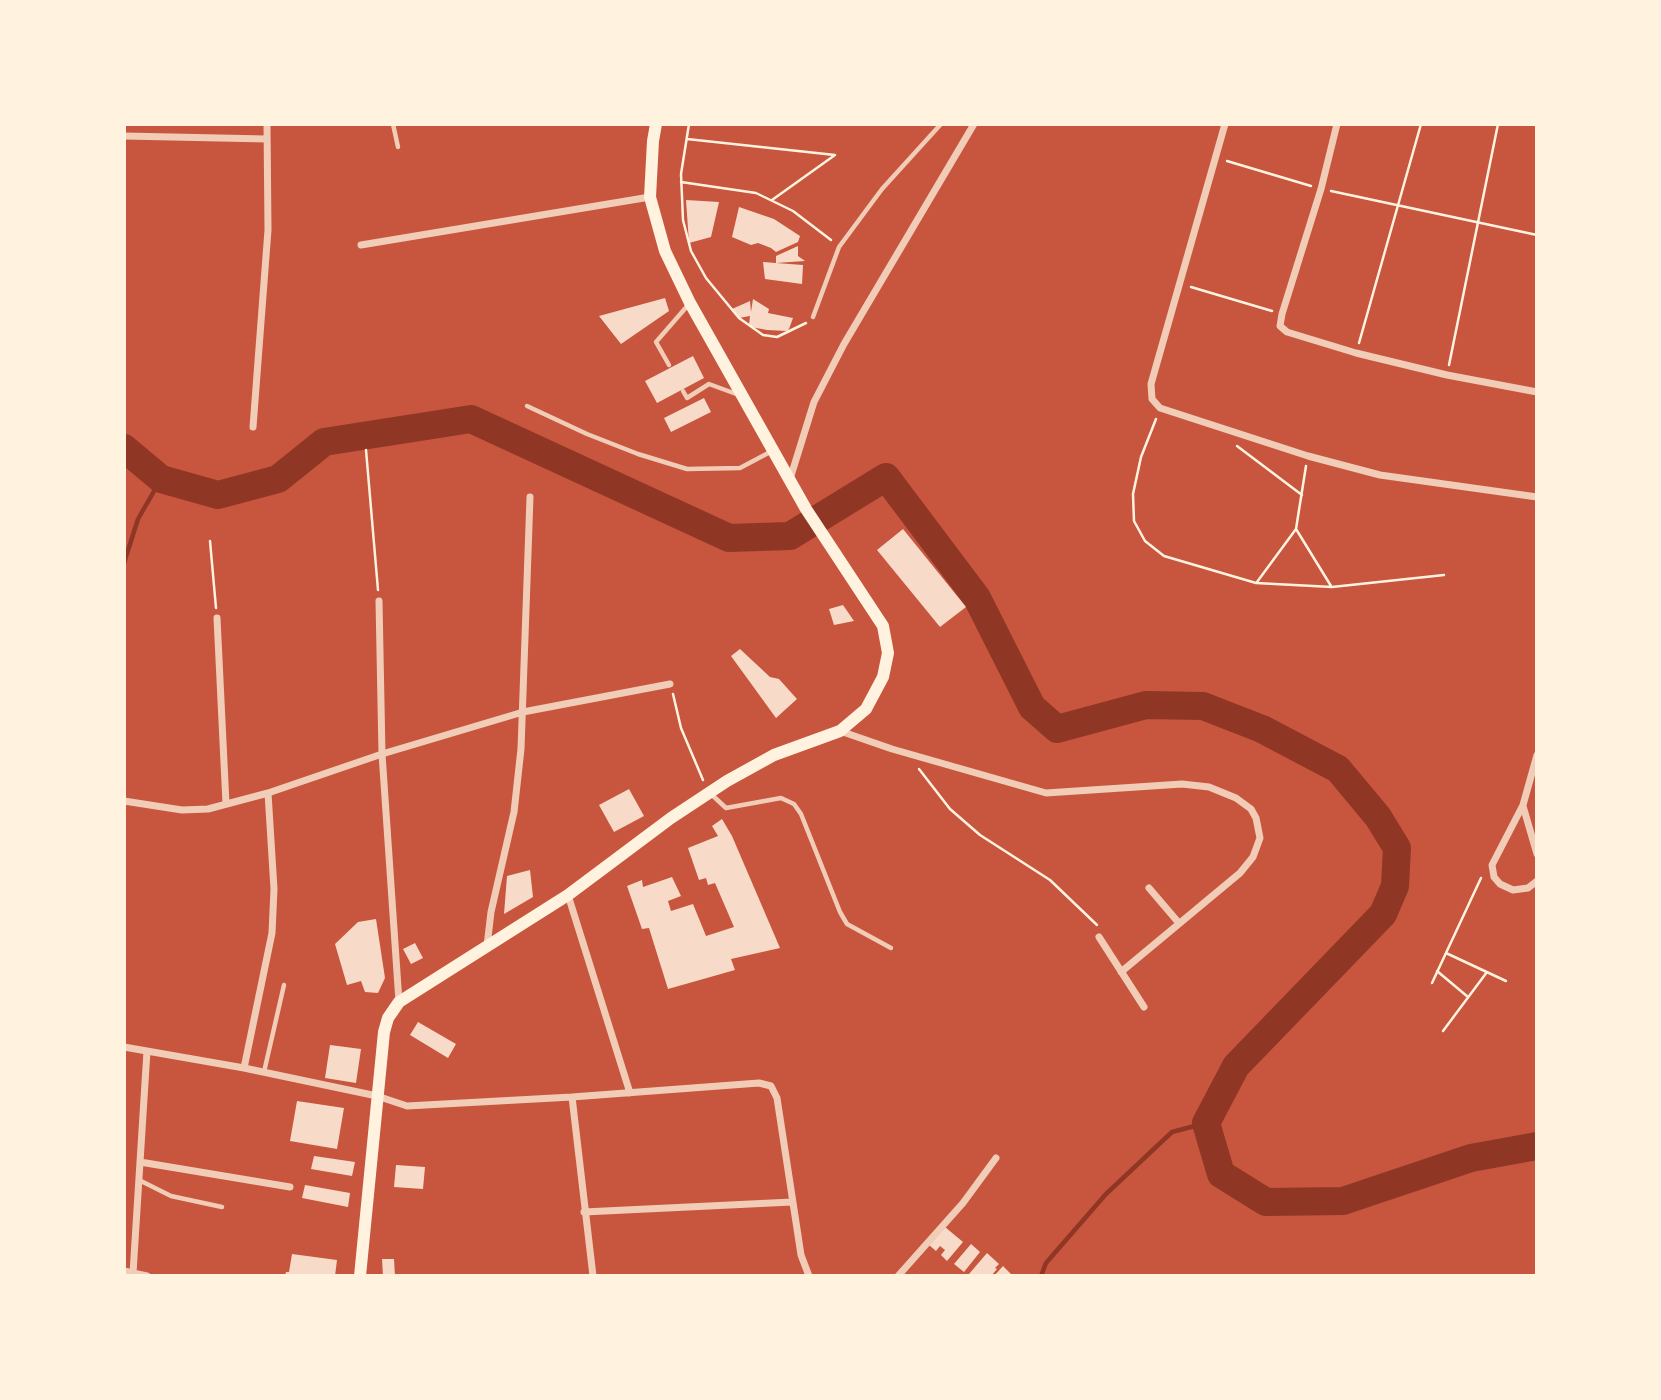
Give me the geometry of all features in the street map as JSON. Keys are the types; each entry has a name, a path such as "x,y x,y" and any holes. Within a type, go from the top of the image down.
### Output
{"main road":[{"path":"360,1276 384,1032 388,1018 400,1002 568,895 709,792 774,755 839,731 866,709 883,677 888,653 883,626 789,480 664,251 650,197 656,124"}],"street":[{"path":"253,427 268,230 267,124"},
{"path":"789,480 814,402 844,344 974,124"},
{"path":"1225,124 1151,384 1152,399 1160,408 1308,456 1380,475 1537,497"},
{"path":"1338,124 1280,326 1287,332 1356,353 1447,375 1537,392"},
{"path":"124,136 267,139"},
{"path":"361,245 650,197"},
{"path":"486,946 514,812 523,712 530,497"},
{"path":"379,601 382,754 400,1002"},
{"path":"217,618 226,804"},
{"path":"124,801 182,810 208,809 268,793 382,754 523,712 670,684"},
{"path":"839,731 1046,793 1182,784 1209,787 1236,798 1251,809 1256,818 1260,838 1247,865 1121,972"},
{"path":"1537,755 1523,806 1492,864 1494,877 1500,884 1513,890 1528,888 1537,881"},
{"path":"244,1068 272,933 274,889 268,793"},
{"path":"1523,806 1537,854"},
{"path":"1149,888 1178,922"},
{"path":"568,895 630,1093"},
{"path":"1099,937 1144,1007"},
{"path":"124,1047 264,1072 407,1106 759,1083 771,1086 777,1098 800,1255 809,1276"},
{"path":"147,1051 141,1162 128,1272 147,1276"},
{"path":"572,1097 593,1276"},
{"path":"898,1276 963,1203 996,1158"},
{"path":"141,1162 289,1186"},
{"path":"584,1212 792,1202"}],"lane":[{"path":"393,124 398,147"},
{"path":"813,317 839,247 882,189 941,124"},
{"path":"669,365 656,342 690,303"},
{"path":"683,391 687,398 709,384 743,396"},
{"path":"527,406 612,444 687,469 740,468 773,450"},
{"path":"709,792 726,808 781,798 794,804 801,814 847,924 891,948"},
{"path":"264,1072 284,985"},
{"path":"139,1180 171,1196 222,1207"}],"path":[{"path":"689,124 681,182 682,220 691,251 706,278 739,318 763,335 777,337 802,326 813,317"},
{"path":"1356,353 1421,124"},
{"path":"1447,375 1498,124"},
{"path":"687,139 835,155 772,200"},
{"path":"1216,158 1321,189 1537,235"},
{"path":"681,182 756,193 793,211 839,247"},
{"path":"1178,283 1282,314"},
{"path":"1160,408 1141,457 1133,494 1134,521 1145,541 1164,556 1256,583 1332,587 1444,575"},
{"path":"1228,439 1301,495"},
{"path":"366,450 379,601"},
{"path":"1256,583 1296,529 1308,456"},
{"path":"1296,529 1332,587"},
{"path":"210,541 217,618"},
{"path":"670,684 681,728 709,792"},
{"path":"918,768 950,809 980,835 1050,880 1101,929 1099,937"},
{"path":"1432,983 1481,879 1492,864"},
{"path":"1446,953 1506,981"},
{"path":"1437,971 1468,998"},
{"path":"1443,1031 1487,972"}],"building":[{"path":"686,200 719,202 711,237 689,243"},
{"path":"739,207 774,219 800,236 798,242 776,252 758,243 751,245 732,237"},
{"path":"798,246 798,256 805,261 776,263 776,256"},
{"path":"763,262 803,265 802,284 765,279"},
{"path":"665,298 669,311 621,344 599,316"},
{"path":"753,299 769,309 768,313 793,318 789,329 767,330 751,327 750,316 739,318 732,309 750,301 751,312"},
{"path":"693,356 704,378 657,403 645,381"},
{"path":"704,398 711,412 671,432 664,418"},
{"path":"903,529 966,607 940,627 877,550"},
{"path":"843,605 854,621 834,625 829,609"},
{"path":"740,649 770,677 779,679 797,699 776,718 731,656"},
{"path":"629,789 644,816 614,832 599,805"},
{"path":"722,819 732,836 780,948 731,959 735,970 668,989 649,928 642,929 627,886 642,880 643,887 672,877 681,896 668,901 671,911 693,904 706,936 734,927 715,883 708,885 706,878 699,880 688,848 718,836 712,826"},
{"path":"530,870 533,897 504,914 507,876"},
{"path":"376,919 385,978 378,993 365,992 361,981 347,985 335,944 358,922"},
{"path":"415,943 423,958 411,964 403,949"},
{"path":"418,1022 456,1044 448,1058 410,1035"},
{"path":"330,1045 361,1049 356,1083 325,1078"},
{"path":"297,1101 344,1108 337,1149 290,1141"},
{"path":"314,1156 355,1162 352,1176 311,1169"},
{"path":"396,1165 425,1167 423,1189 394,1187"},
{"path":"305,1185 350,1193 348,1207 302,1198"},
{"path":"945,1227 963,1242 947,1261 941,1255 945,1250 940,1246 936,1251 929,1245"},
{"path":"971,1244 980,1252 964,1272 954,1264"},
{"path":"987,1253 999,1264 995,1268 997,1269 991,1276 971,1276 969,1274"},
{"path":"292,1254 337,1260 335,1276 285,1276 286,1272 289,1272"},
{"path":"382,1259 394,1259 395,1276 383,1276"},
{"path":"1003,1266 1013,1276 994,1276"}],"waterway":[{"path":"124,448 161,479 218,495 278,479 324,442 471,419 729,538 790,536 886,477 977,598 1032,707 1057,729 1146,705 1203,706 1262,729 1338,769 1378,817 1397,848 1395,886 1383,914 1236,1066 1206,1123 1221,1174 1266,1202 1343,1201 1471,1158 1537,1146"},
{"path":"124,563 138,519 161,479"},
{"path":"1041,1276 1046,1263 1106,1194 1172,1132 1206,1123"}]}
